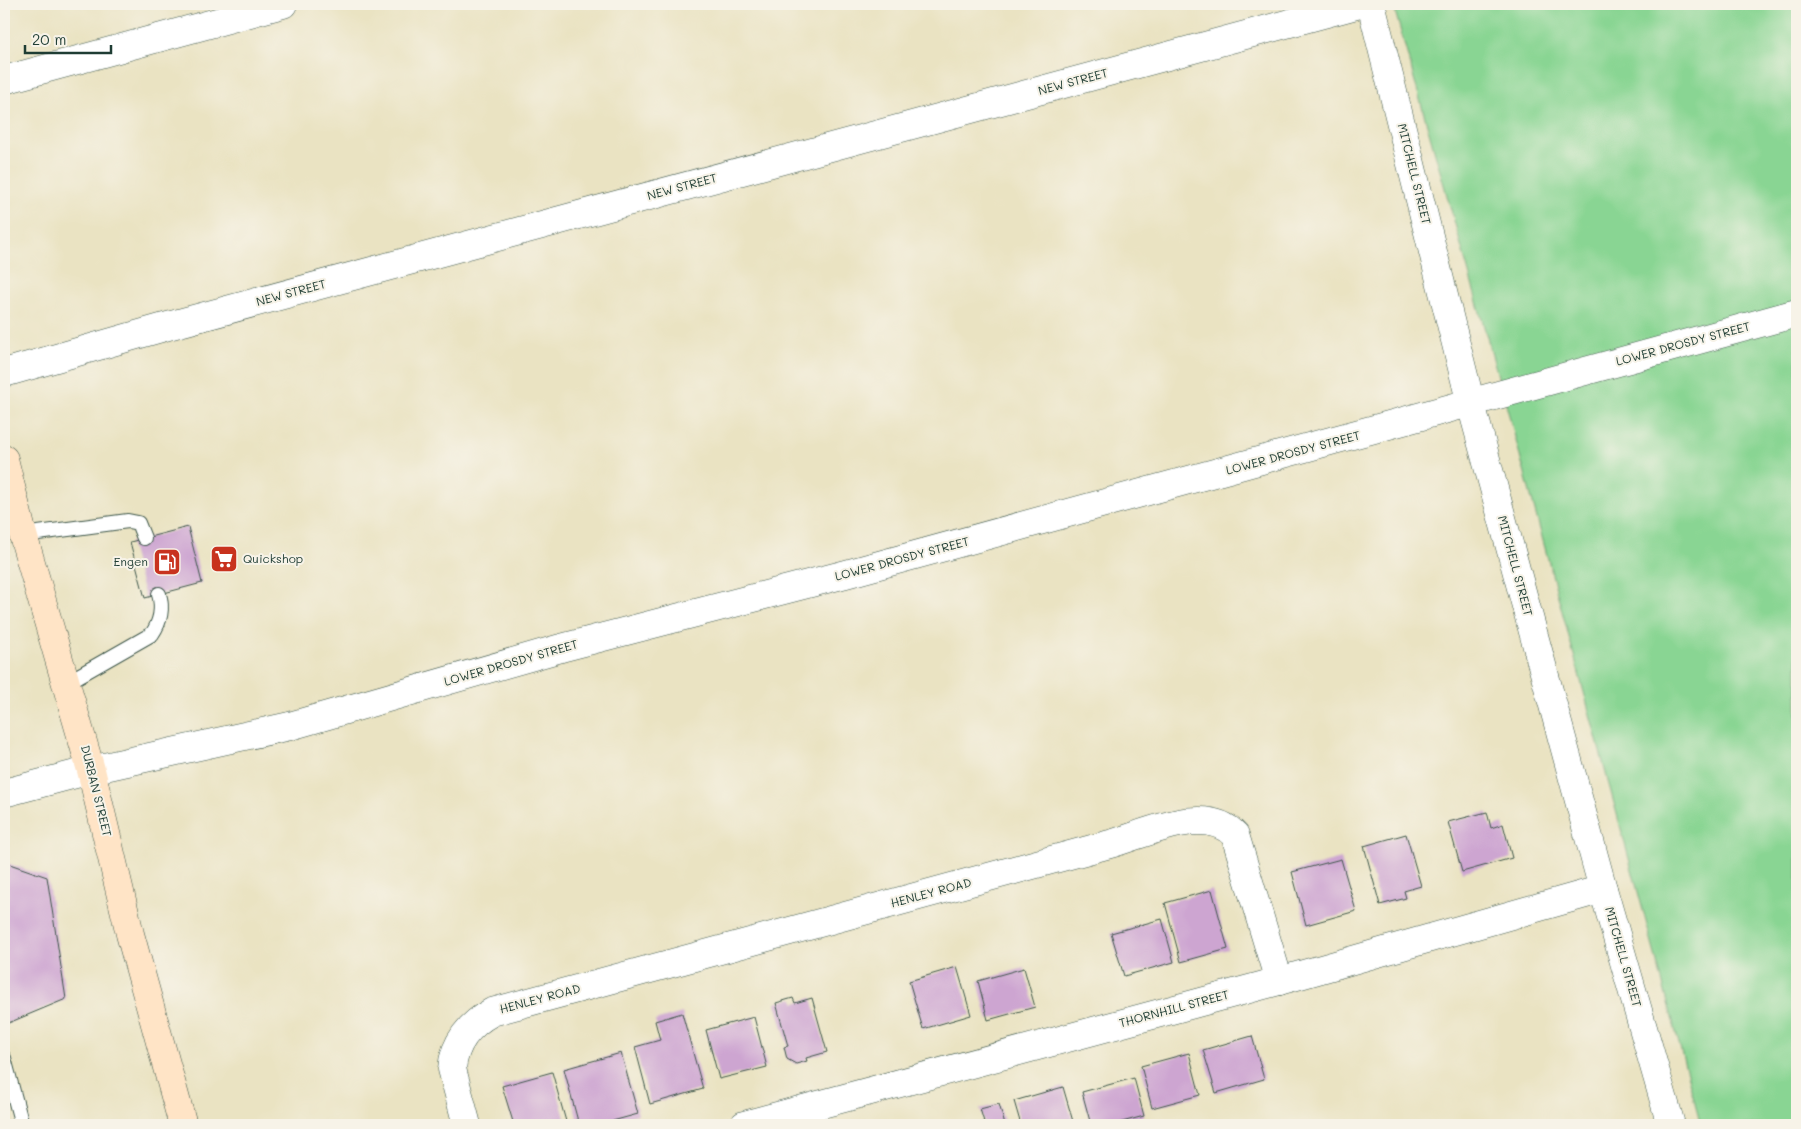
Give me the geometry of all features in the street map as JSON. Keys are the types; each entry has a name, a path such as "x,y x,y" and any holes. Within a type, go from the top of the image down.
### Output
{"street":[{"path":"4,80 283,4"},
{"name":"NEW STREET","path":"4,373 1360,4"},
{"name":"MITCHELL STREET","path":"1371,4 1471,404 1603,889 1671,1125"},
{"name":"LOWER DROSDY STREET","path":"4,793 91,770 290,726 561,648 865,569 1797,313"},
{"name":"DURBAN STREET","path":"4,459 23,535 91,770 130,934 183,1125"},
{"name":"HENLEY ROAD","path":"467,1125 452,1069 453,1060 466,1032 478,1020 498,1010 1110,844 1194,819 1217,822 1235,835 1279,981"},
{"name":"THORNHILL STREET","path":"744,1125 1279,981 1603,889"}],"lane":[{"path":"23,535 128,520 138,524 144,538"},
{"path":"66,683 152,634 159,624 161,611 159,594"},
{"path":"4,1058 22,1125"}],"green space":[{"path":"1393,4 1797,4 1797,1125 1701,1125 1512,426"}],"building":[{"path":"188,527 202,583 145,598 130,542"},
{"path":"1487,812 1491,828 1503,824 1512,858 1462,872 1448,822"},
{"path":"1406,834 1421,886 1404,891 1406,898 1380,905 1364,846"},
{"path":"1341,859 1356,911 1306,925 1292,872"},
{"path":"4,862 47,877 66,999 6,1024 4,1015"},
{"path":"1212,890 1228,949 1181,962 1165,903"},
{"path":"1162,919 1174,962 1124,976 1111,933"},
{"path":"957,967 971,1015 923,1029 909,981"},
{"path":"1024,968 1035,1007 988,1020 978,981"},
{"path":"793,998 795,1003 812,998 827,1052 806,1058 807,1061 796,1064 787,1059 784,1047 788,1046 776,1003"},
{"path":"682,1013 703,1089 650,1104 635,1047 660,1040 655,1021"},
{"path":"754,1017 767,1067 719,1079 706,1030"},
{"path":"1252,1036 1264,1079 1216,1093 1203,1050"},
{"path":"621,1053 638,1114 598,1125 579,1125 564,1069"},
{"path":"1189,1053 1200,1095 1152,1108 1141,1066"},
{"path":"552,1072 567,1125 514,1125 502,1086"},
{"path":"1134,1078 1144,1116 1111,1125 1091,1125 1082,1092"},
{"path":"1063,1087 1074,1125 1021,1125 1014,1101"},
{"path":"999,1104 1005,1125 985,1125 980,1109"}],"place":[{"name":"Quickshop","path":"224,559"},
{"name":"Engen","path":"167,562"}]}
